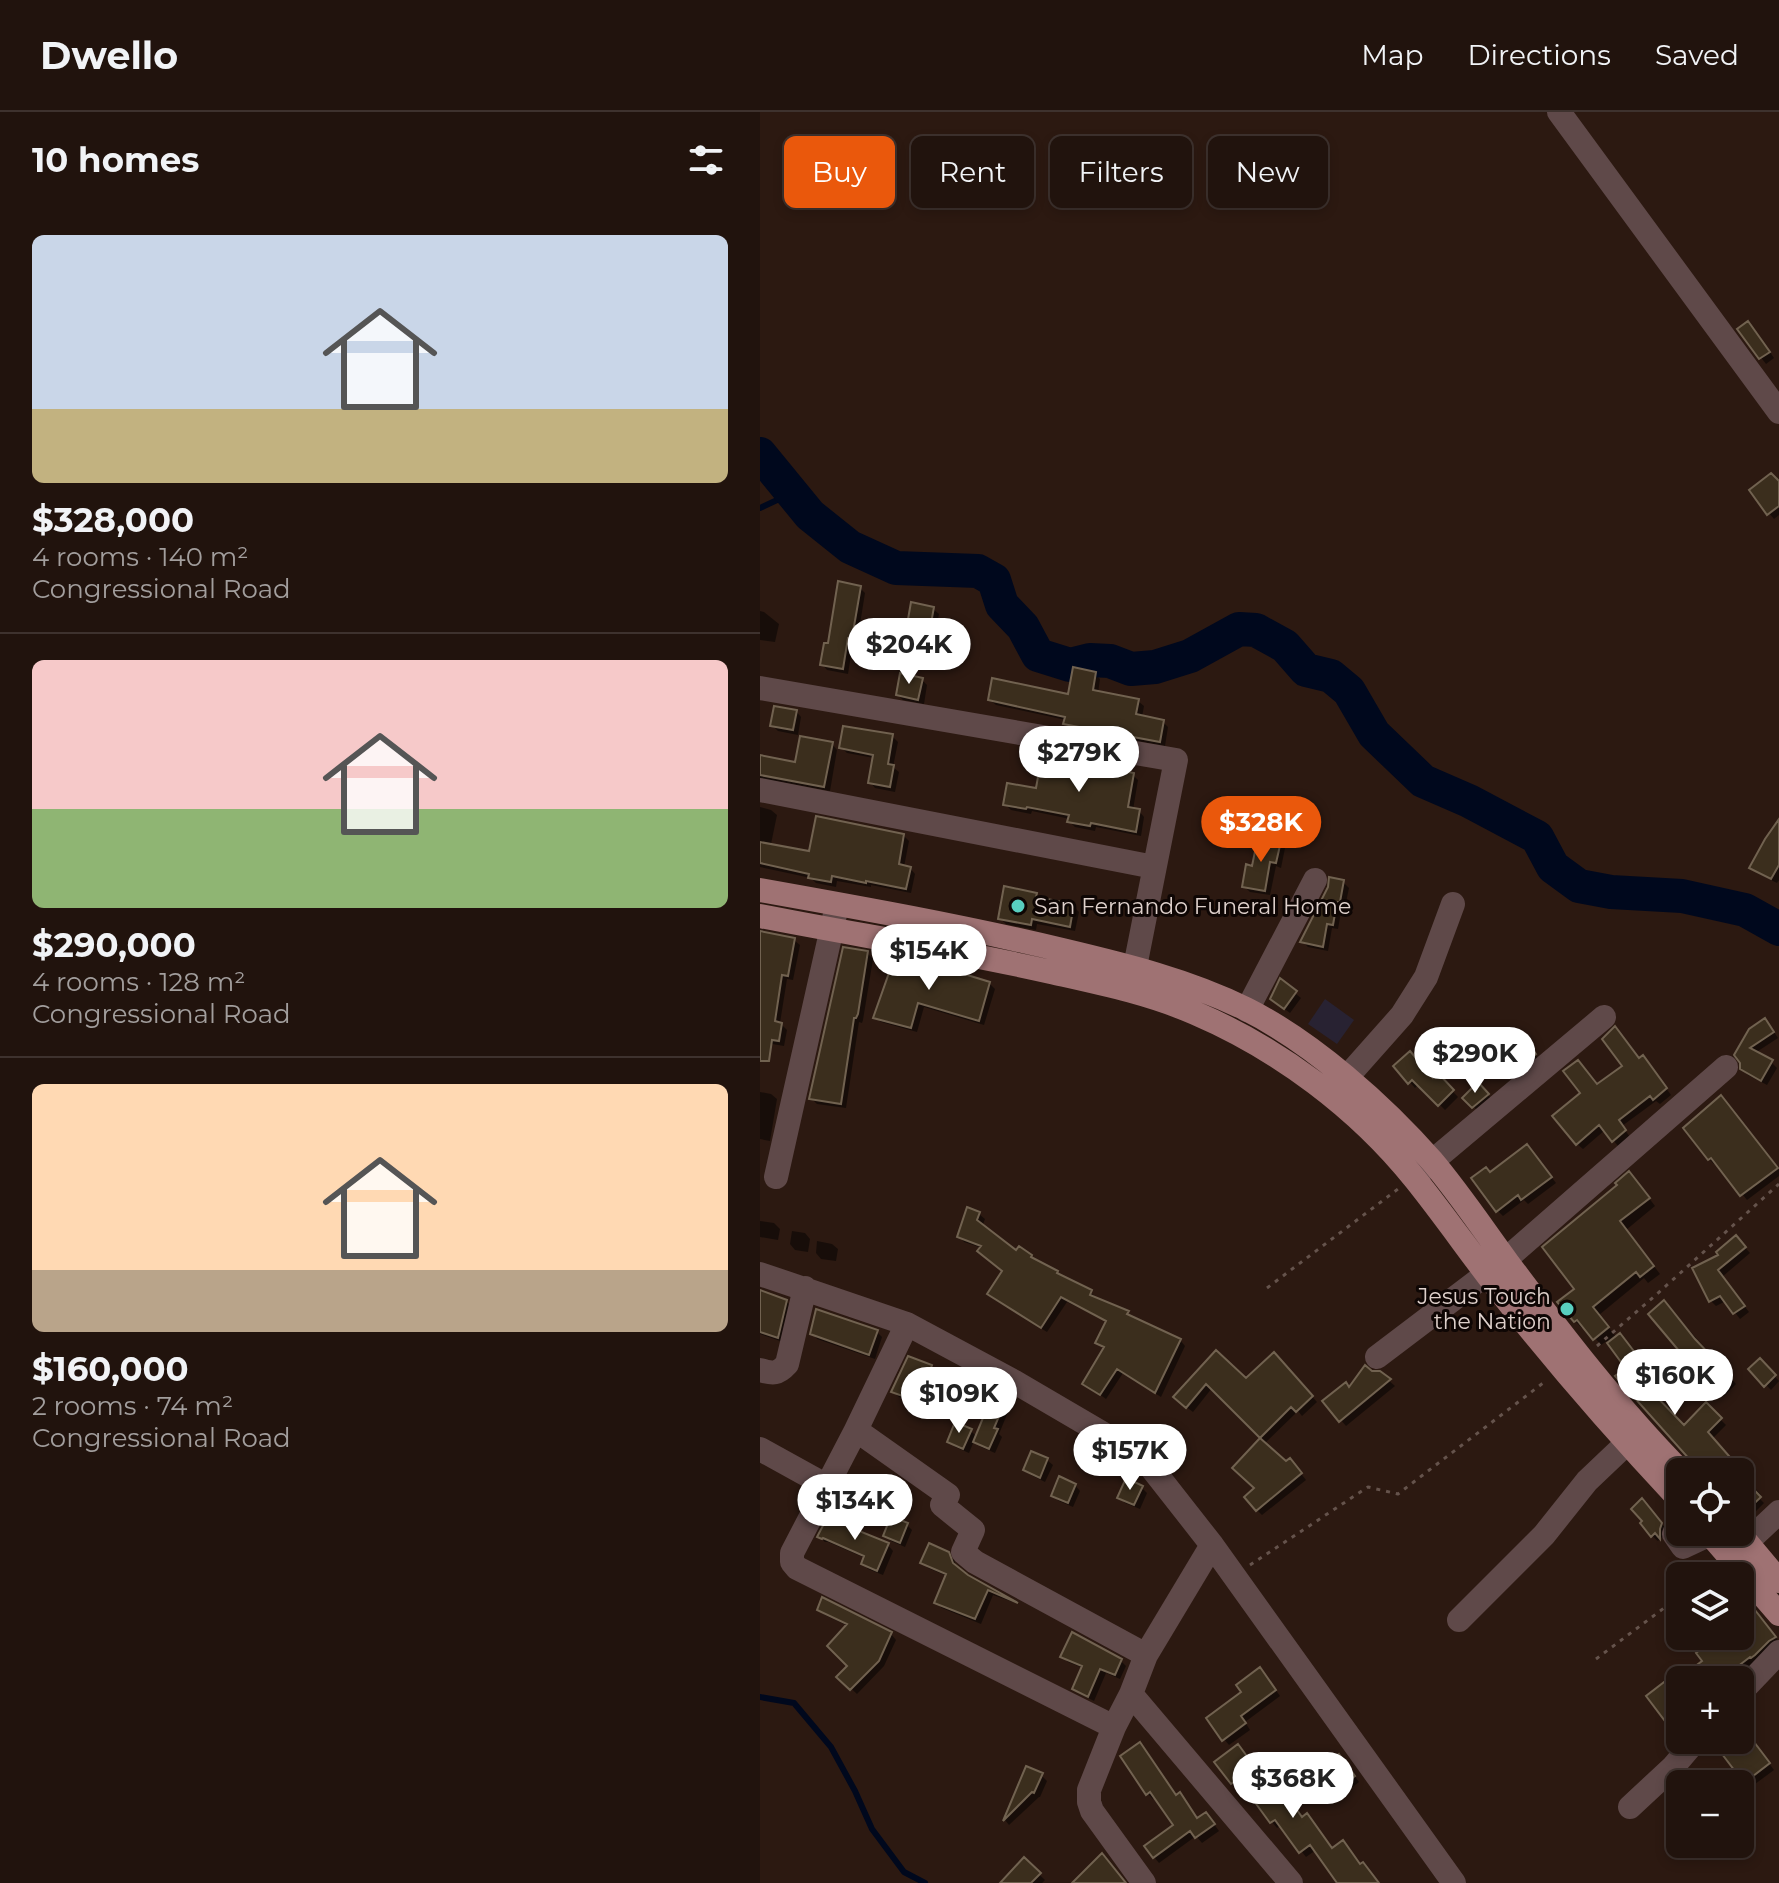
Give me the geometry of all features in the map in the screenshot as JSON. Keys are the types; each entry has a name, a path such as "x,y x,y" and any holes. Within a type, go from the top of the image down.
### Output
{"main road":[{"path":"760,890 1008,937 1133,979 1176,1005 1318,1070 1347,1077 1433,1162 1496,1267"},
{"path":"760,916 1002,961 1204,991 1247,1010 1318,1070 1496,1267 1572,1364 1627,1443 1666,1485"},
{"path":"1572,1364 1667,1458"},
{"path":"1723,1546 1779,1614"},
{"path":"1750,1546 1779,1581"}],"street":[{"path":"1559,112 1779,412"},
{"path":"760,688 1176,760 1133,979"},
{"path":"760,790 1154,867"},
{"path":"1247,1010 1315,880"},
{"path":"776,1177 837,904"},
{"path":"1347,1077 1402,1015 1426,977 1453,904"},
{"path":"1414,1177 1604,1017"},
{"path":"1377,1357 1496,1267 1726,1067"},
{"path":"760,1274 907,1324 1015,1382 1143,1457 1212,1545 1454,1883"},
{"path":"760,1370 779,1372 787,1364 805,1288"},
{"path":"907,1324 792,1553 792,1562 797,1568 1114,1727"},
{"path":"856,1430 948,1495 942,1505 973,1530 963,1552 975,1562 1146,1655"},
{"path":"1459,1620 1544,1535 1587,1481 1627,1443"},
{"path":"760,1449 827,1486"},
{"path":"1754,1529 1779,1512"},
{"path":"1144,1883 1092,1811 1089,1790 1146,1655 1212,1545"},
{"path":"1754,1678 1779,1652"},
{"path":"1131,1694 1291,1883"},
{"path":"1630,1807 1684,1754"}],"path":[{"path":"1267,1288 1414,1177"},
{"path":"1234,1576 1368,1487 1398,1494 1572,1364 1657,1294 1779,1184"},
{"path":"1596,1659 1666,1606"}],"shaded area":[{"path":"1325,999 1354,1020 1337,1044 1308,1024"}],"building":[{"path":"1748,321 1770,352 1759,359 1737,329"},
{"path":"1771,473 1779,481 1779,506 1767,515 1749,490"},
{"path":"838,581 861,586 843,669 820,665 824,643 828,643"},
{"path":"911,602 934,607 930,629 907,625"},
{"path":"1073,667 1096,672 1093,690 1139,699 1136,714 1164,720 1160,742 1063,724 1065,717 988,700 992,678 1068,694"},
{"path":"900,673 923,678 918,700 896,695"},
{"path":"774,706 797,710 793,730 770,726"},
{"path":"843,726 893,734 888,764 894,765 890,787 868,783 873,755 839,748"},
{"path":"800,736 833,742 824,787 760,775 760,755 795,762"},
{"path":"1042,755 1134,773 1128,807 1140,809 1136,832 1091,823 1090,826 1067,822 1069,815 1003,805 1007,783 1036,788"},
{"path":"816,816 904,834 899,864 911,867 906,889 832,876 831,882 808,878 809,874 760,863 760,842 809,851"},
{"path":"1779,819 1779,865 1771,879 1749,868"},
{"path":"1258,837 1281,841 1276,863 1270,862 1265,891 1242,887 1246,864 1252,866"},
{"path":"1329,877 1344,880 1333,925 1327,924 1323,947 1300,942 1328,887"},
{"path":"1004,886 1037,893 1036,897 1074,904 1070,927 1032,919 1031,925 998,919"},
{"path":"760,931 795,938 788,976 782,975 775,1021 782,1023 779,1041 772,1040 769,1061 760,1061"},
{"path":"843,947 868,951 841,1104 809,1099"},
{"path":"895,956 990,982 979,1021 918,1003 911,1028 873,1018"},
{"path":"1280,978 1297,991 1284,1009 1270,999"},
{"path":"1765,1018 1774,1032 1750,1048 1773,1060 1761,1081 1740,1069 1734,1055 1749,1029"},
{"path":"1615,1026 1639,1058 1643,1055 1667,1088 1653,1100 1650,1096 1619,1120 1626,1130 1612,1142 1599,1125 1576,1145 1552,1116 1580,1093 1563,1071 1578,1060 1597,1084 1622,1066 1602,1039"},
{"path":"1527,1042 1536,1054 1519,1069 1509,1056"},
{"path":"1410,1051 1433,1078 1438,1073 1454,1090 1438,1106 1412,1080 1408,1084 1393,1066"},
{"path":"1478,1082 1489,1094 1472,1108 1462,1098"},
{"path":"1721,1095 1778,1168 1740,1196 1683,1128"},
{"path":"1527,1144 1552,1177 1521,1200 1518,1195 1496,1212 1471,1178 1486,1167 1490,1172"},
{"path":"1629,1171 1650,1198 1620,1221 1654,1266 1640,1277 1636,1272 1593,1307 1609,1327 1593,1340 1557,1302 1574,1289 1542,1247 1617,1185 1615,1183"},
{"path":"967,1207 980,1212 977,1220 1016,1250 1019,1246 1057,1273 1092,1290 1090,1295 1129,1311 1127,1314 1181,1339 1155,1393 1117,1369 1100,1395 1082,1384 1104,1347 1095,1343 1106,1321 1061,1297 1041,1328 987,1294 1002,1271 977,1251 981,1246 957,1237"},
{"path":"1736,1235 1746,1247 1718,1270 1745,1306 1733,1314 1720,1296 1709,1302 1692,1268 1718,1255 1716,1252"},
{"path":"760,1290 787,1300 778,1338 760,1332"},
{"path":"1664,1300 1732,1378 1717,1392 1648,1314"},
{"path":"816,1309 878,1330 869,1355 810,1334"},
{"path":"1620,1333 1646,1367 1633,1377 1684,1425 1706,1402 1722,1418 1708,1432 1731,1458 1688,1458 1615,1376 1625,1369 1629,1373 1607,1343"},
{"path":"1216,1350 1246,1378 1274,1352 1313,1396 1296,1412 1291,1407 1260,1438 1206,1384 1186,1408 1173,1397"},
{"path":"908,1356 932,1365 920,1402 891,1392"},
{"path":"1760,1358 1776,1375 1764,1387 1748,1369"},
{"path":"1365,1365 1391,1379 1339,1422 1322,1401 1346,1382 1349,1387"},
{"path":"961,1370 1008,1395 989,1449 973,1442 990,1401 954,1385"},
{"path":"955,1422 972,1429 963,1449 947,1442"},
{"path":"1260,1438 1286,1461 1290,1458 1302,1473 1256,1511 1244,1497 1254,1488 1232,1468"},
{"path":"1031,1451 1048,1458 1040,1478 1023,1470"},
{"path":"1059,1476 1076,1484 1068,1503 1051,1496"},
{"path":"1126,1478 1143,1486 1134,1505 1117,1498"},
{"path":"1754,1490 1761,1497 1754,1504"},
{"path":"1642,1498 1662,1523 1660,1539 1655,1533 1651,1537 1631,1509"},
{"path":"891,1516 908,1523 900,1543 883,1536"},
{"path":"827,1518 889,1543 877,1571 861,1564 864,1556 817,1537"},
{"path":"929,1543 949,1552 953,1563 968,1575 1018,1603 988,1590 975,1619 934,1603 946,1574 920,1563"},
{"path":"822,1597 892,1632 879,1661 850,1690 836,1677 847,1666 827,1646 847,1624 817,1610"},
{"path":"1754,1611 1776,1637 1738,1666 1695,1666 1702,1661 1696,1653 1700,1650 1754,1650"},
{"path":"1072,1632 1122,1659 1115,1675 1100,1669 1088,1697 1072,1689 1082,1666 1060,1657"},
{"path":"1260,1667 1276,1690 1241,1716 1246,1723 1222,1741 1206,1718 1241,1692 1236,1685"},
{"path":"1666,1681 1666,1722 1646,1696"},
{"path":"1140,1742 1176,1795 1180,1792 1197,1818 1206,1812 1215,1824 1195,1838 1190,1831 1153,1858 1144,1846 1173,1825 1150,1792 1146,1795 1120,1756"},
{"path":"1754,1742 1770,1763 1754,1775 1754,1770 1734,1770 1722,1754 1754,1754"},
{"path":"1238,1744 1271,1789 1278,1783 1302,1817 1307,1813 1332,1848 1343,1840 1379,1883 1337,1883 1310,1845 1299,1853 1275,1820 1270,1823 1238,1779 1231,1784 1214,1762"},
{"path":"1339,1754 1355,1776 1331,1794 1314,1772"},
{"path":"1026,1766 1043,1773 1034,1793 1003,1821"},
{"path":"1102,1853 1126,1883 1072,1883"},
{"path":"1024,1857 1041,1873 1031,1883 1000,1883"}],"waterway":[{"path":"760,454 810,515 850,547 896,568 978,571 994,580 1002,605 1023,627 1038,655 1070,665 1090,660 1110,661 1131,669 1155,667 1190,656 1239,629 1256,630 1285,646 1306,670 1331,676 1349,691 1374,734 1423,781 1537,837 1553,867 1579,886 1611,892 1682,896 1745,910 1779,929"},
{"path":"760,508 792,493"},
{"path":"760,1697 794,1703 831,1747 872,1829 904,1872 925,1883"}],"place":[{"name":"San Fernando Funeral Home","path":"1018,906"},
{"name":"Jesus Touch the Nation","path":"1567,1309"}]}
